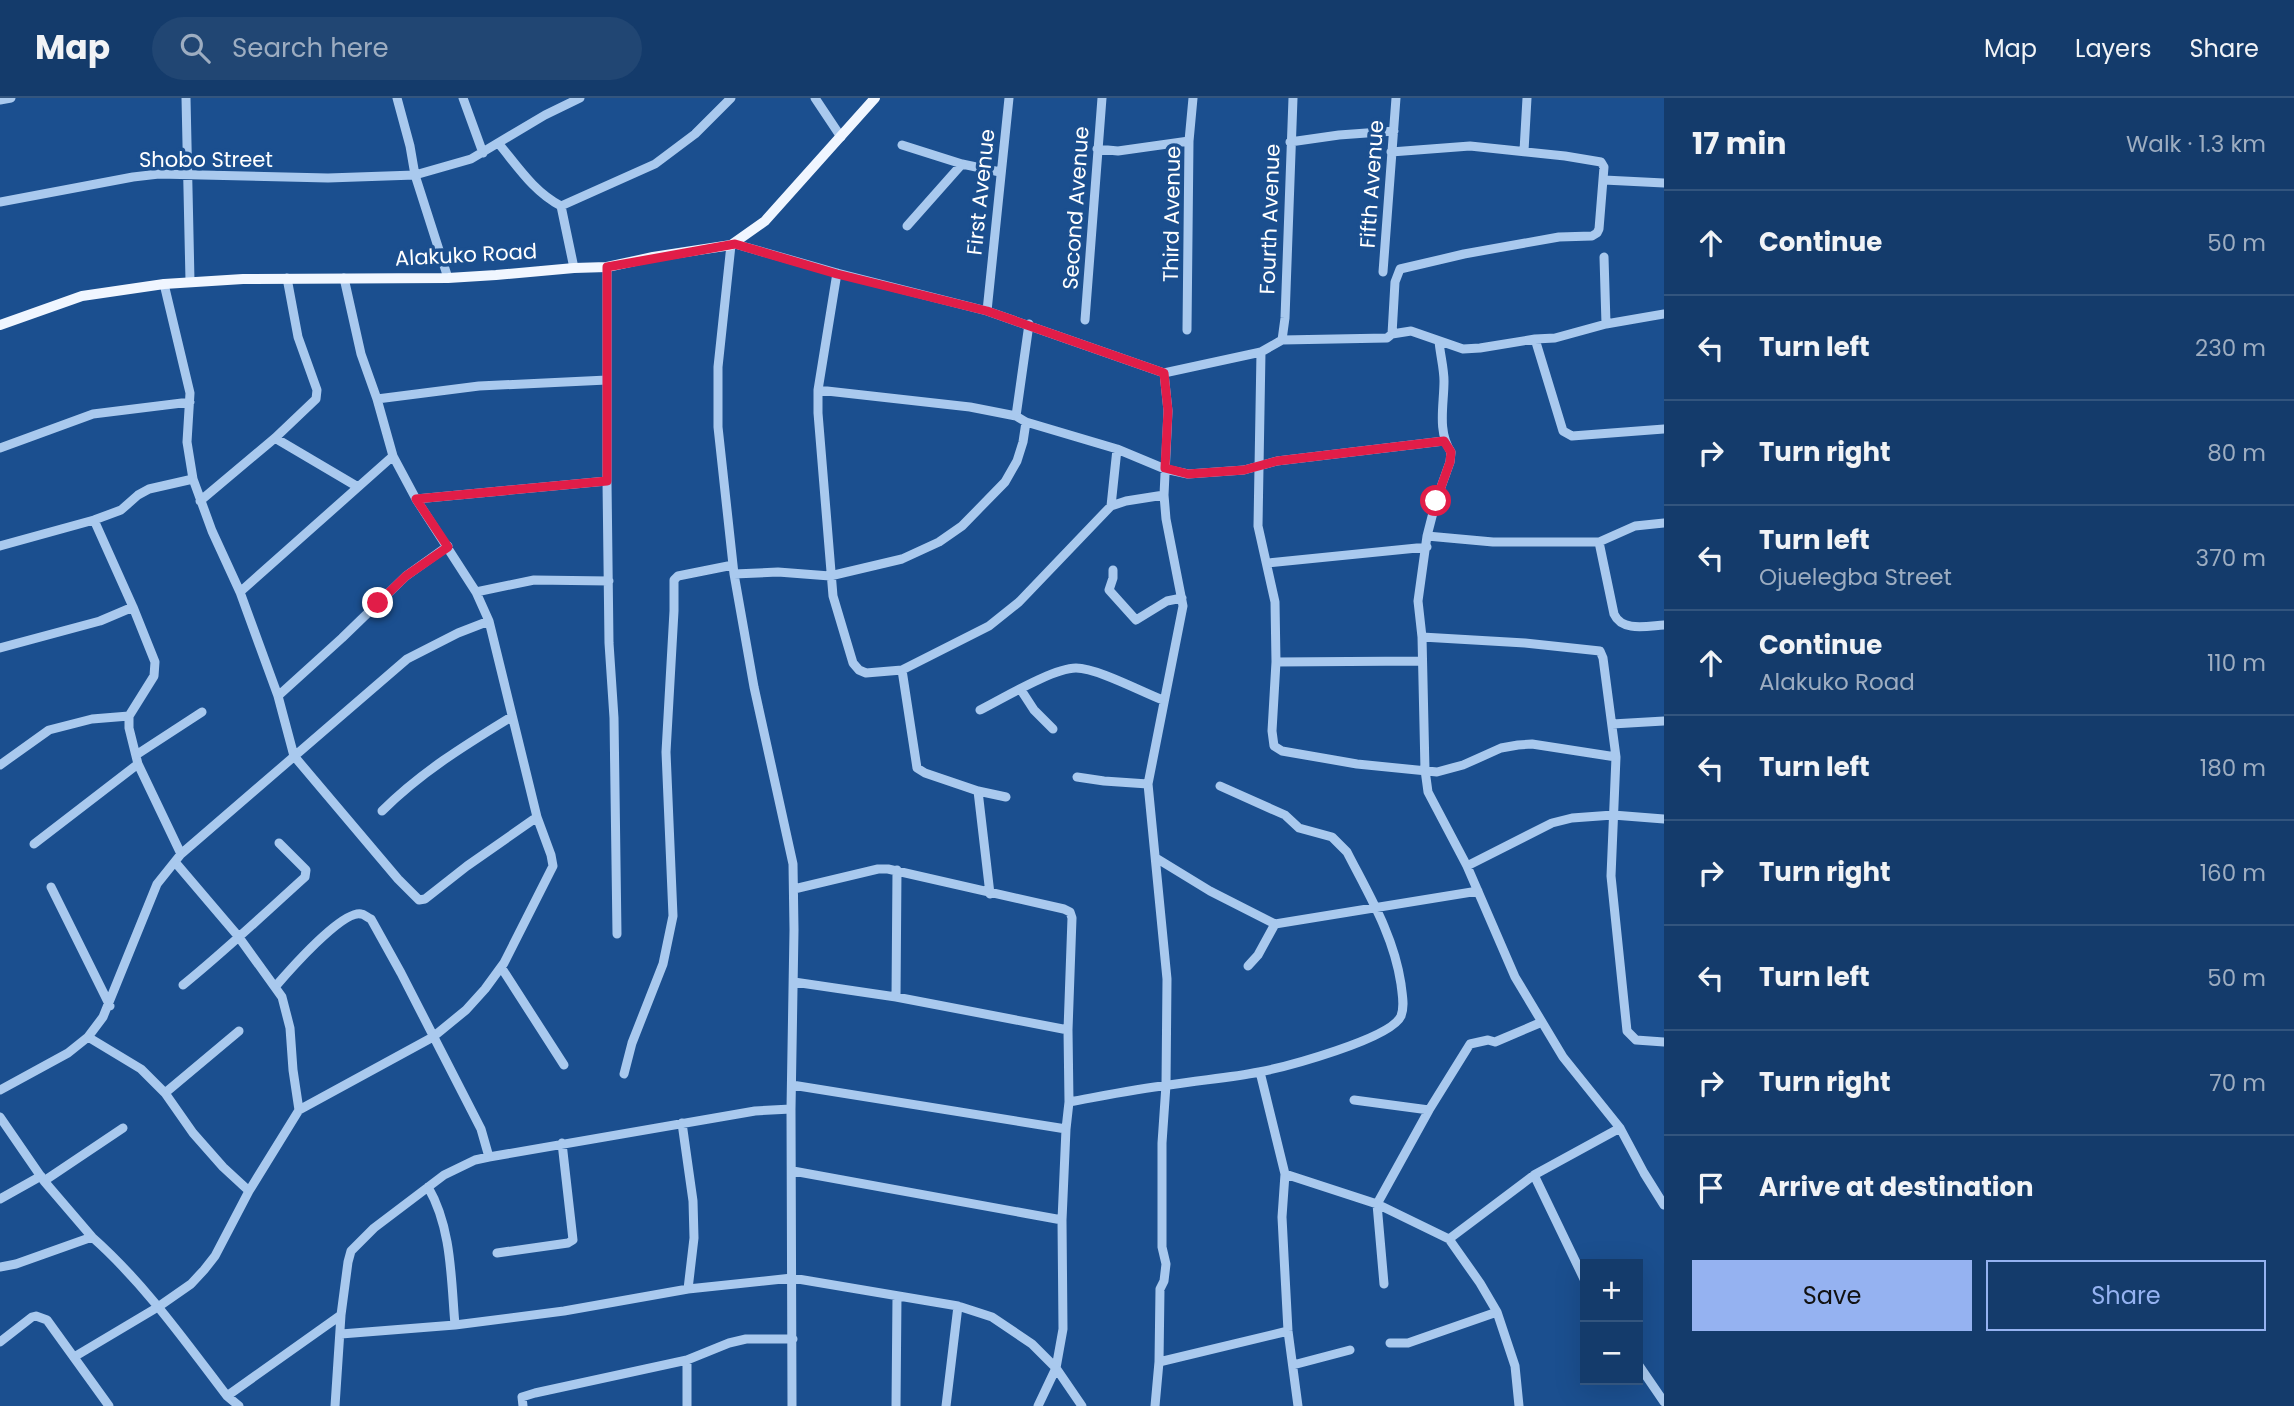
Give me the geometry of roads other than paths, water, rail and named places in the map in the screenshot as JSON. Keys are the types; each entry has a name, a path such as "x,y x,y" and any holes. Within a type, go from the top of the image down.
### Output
{"main road":[{"name":"Alakuko Road","path":"0,325 82,296 190,281 448,278 607,267 733,244 765,221 875,98"}],"street":[{"path":"0,100 11,98"},
{"path":"186,98 190,281"},
{"path":"397,98 415,175 448,278"},
{"path":"463,98 483,153"},
{"path":"499,144 535,188 548,200 561,206 655,164 695,134 732,98"},
{"path":"815,98 841,137"},
{"name":"First Avenue","path":"987,311 1009,98"},
{"name":"Second Avenue","path":"1085,320 1102,98"},
{"name":"Third Avenue","path":"1187,331 1189,141 1193,98"},
{"name":"Fourth Avenue","path":"1282,340 1293,98"},
{"name":"Fifth Avenue","path":"1383,272 1396,98"},
{"path":"1524,151 1527,98"},
{"name":"Shobo Street","path":"0,202 132,177 189,174 328,178 415,175 456,164 483,153 577,99"},
{"path":"1290,142 1394,131"},
{"path":"1097,149 1118,151 1189,141"},
{"path":"902,145 962,164 1000,172"},
{"path":"1391,152 1471,146 1601,162 1604,167 1600,229 1597,233 1592,236 1559,237 1478,251 1400,269 1395,282 1392,334"},
{"path":"907,226 962,164"},
{"path":"1604,180 1664,183"},
{"path":"561,206 574,268"},
{"path":"792,1406 793,864 754,687 733,569 718,427 717,380 733,244 837,274 987,311 1164,373 1261,352 1282,340 1387,338 1392,334 1411,331 1463,349 1480,348 1555,338 1606,324 1664,314"},
{"path":"1604,257 1606,324"},
{"path":"607,267 609,643 614,718 617,934"},
{"path":"837,274 818,390 818,413 833,596 853,663 859,670 866,673 902,670 989,626 1005,615 1111,506 1164,495"},
{"path":"200,501 275,438 315,401 317,396 298,337 287,278"},
{"path":"74,1357 158,1307 191,1284 204,1270 299,1110 433,1037 466,1010 501,967 553,866 537,817 489,621 476,592 416,499 393,456 355,332 344,278"},
{"path":"164,284 188,378 190,402 187,442 193,479 240,592 278,696 294,756 419,900 425,899 537,817"},
{"path":"1016,416 1028,324"},
{"path":"1535,339 1563,431 1572,436 1664,429"},
{"path":"1439,341 1444,381 1444,441 1451,452 1427,537 1418,601 1422,637 1424,770 1428,792 1467,866 1515,977 1563,1056 1620,1128 1664,1205"},
{"path":"1261,352 1258,526 1275,602 1276,662 1272,731 1274,746 1277,749 1357,764 1437,772 1518,744 1616,757"},
{"path":"1155,1406 1159,1362 1160,1289 1166,1264 1162,1247 1162,1143 1166,1085 1167,979 1148,784 1183,606 1164,495 1168,411 1164,373"},
{"path":"377,399 479,386 607,380"},
{"path":"818,390 970,407 1016,416 1026,422 1188,474 1244,470 1277,461 1444,441"},
{"path":"0,448 93,414 190,402"},
{"path":"624,1074 632,1043 663,964 673,916 666,752 674,580 678,576 733,569 830,576 902,559 939,542 962,526 1005,482 1017,461 1026,422"},
{"path":"275,438 358,487"},
{"path":"1111,506 1116,449"},
{"path":"240,592 393,456"},
{"path":"0,545 94,520 121,510 149,489 193,479"},
{"path":"416,499 607,481"},
{"path":"94,520 133,607 155,669 154,676 129,716 129,728 137,759 178,858 282,997 290,1028 299,1110"},
{"path":"1427,537 1493,542 1599,542 1635,526 1664,523"},
{"path":"1599,542 1618,622 1625,626 1664,625"},
{"path":"278,696 406,576 448,547"},
{"path":"1267,563 1427,547"},
{"path":"1113,570 1109,590 1136,620 1167,601 1182,598"},
{"path":"476,592 534,580 609,581"},
{"path":"0,649 100,621 133,607"},
{"path":"0,1090 68,1053 88,1037 110,1006 157,884 178,858 407,659 458,633 489,621"},
{"path":"1422,637 1600,651 1616,757 1611,876 1627,1031 1636,1040 1664,1042"},
{"path":"1276,662 1422,661"},
{"path":"981,710 1051,675 1075,667 1089,670 1163,701"},
{"path":"902,670 918,768 925,773 978,791 1006,797"},
{"path":"1021,690 1034,710 1053,729"},
{"path":"34,844 137,759 202,712"},
{"path":"0,765 49,730 92,719 129,716"},
{"path":"382,811 432,768 465,744 511,717"},
{"path":"1612,724 1664,721"},
{"path":"1076,777 1148,784"},
{"path":"1069,1102 1260,1072 1362,1042 1399,1020 1403,998 1396,955 1376,908 1347,852 1332,836 1299,828 1285,815 1220,786"},
{"path":"978,791 990,894"},
{"path":"1467,866 1552,823 1572,818 1613,815 1664,819"},
{"path":"183,985 226,951 238,936 305,877 306,870 279,843"},
{"path":"1156,858 1210,891 1275,923 1478,891"},
{"path":"794,889 878,869 897,870 1070,912 1069,1102 1062,1220 1063,1329 1056,1368 1038,1406"},
{"path":"895,997 897,870"},
{"path":"51,887 110,1006"},
{"path":"275,987 314,945 338,924 356,914 363,914 376,927 481,1129 489,1157"},
{"path":"1248,966 1258,955 1275,923"},
{"path":"501,967 564,1065"},
{"path":"794,982 895,997 1068,1030"},
{"path":"1384,1284 1377,1204 1429,1110 1470,1044 1488,1040 1495,1042 1542,1022"},
{"path":"165,1093 239,1031"},
{"path":"88,1037 141,1069 165,1093 193,1133 223,1167 249,1191"},
{"path":"1260,1072 1285,1174 1283,1217 1289,1331 1298,1406"},
{"path":"792,1085 1066,1129"},
{"path":"1354,1100 1429,1110"},
{"path":"335,1406 341,1315 351,1251 373,1228 460,1166 475,1160 562,1143 755,1111 791,1108"},
{"path":"0,1117 43,1179 92,1237 158,1307 227,1396 239,1406"},
{"path":"682,1123 693,1200 694,1238 688,1289"},
{"path":"0,1199 43,1179 123,1128"},
{"path":"1449,1239 1534,1175 1620,1128"},
{"path":"497,1253 568,1243 573,1240 562,1143"},
{"path":"793,1171 1062,1220"},
{"path":"1285,1174 1377,1204 1449,1239 1497,1312 1515,1366 1518,1406"},
{"path":"1534,1175 1580,1271"},
{"path":"428,1187 435,1199 449,1249 455,1325"},
{"path":"0,1267 16,1264 92,1237"},
{"path":"341,1334 455,1325 564,1311 688,1289 792,1278 958,1306 1000,1321 1032,1344 1056,1368 1082,1406"},
{"path":"896,1406 897,1296"},
{"path":"946,1406 958,1306"},
{"path":"1391,1343 1408,1343 1497,1312"},
{"path":"0,1342 36,1315 47,1320 109,1406"},
{"path":"227,1396 341,1315"},
{"path":"1159,1362 1289,1331"},
{"path":"523,1406 522,1397 535,1393 687,1360 729,1343 746,1339 793,1339"},
{"path":"1293,1364 1350,1350"},
{"path":"687,1360 687,1406"},
{"path":"1643,1371 1664,1402"}]}
